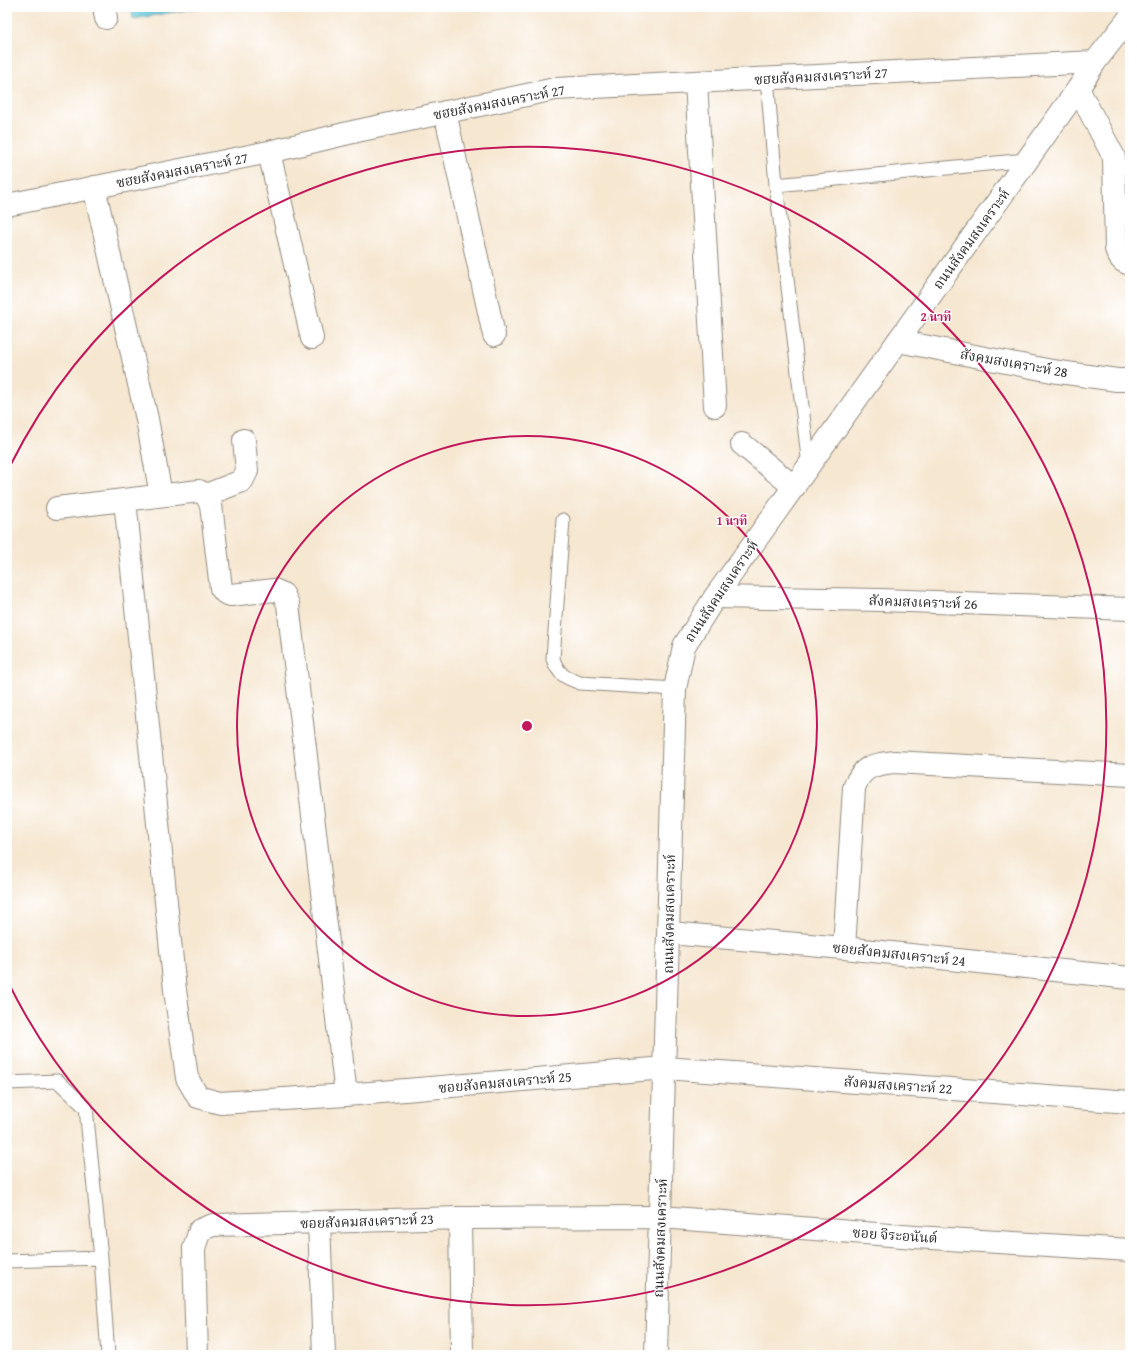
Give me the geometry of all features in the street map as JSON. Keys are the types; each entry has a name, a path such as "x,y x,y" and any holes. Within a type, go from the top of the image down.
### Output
{"street":[{"name":"ถนนสังคมสงเคราะห์","path":"656,1355 675,689 684,646 715,597 1078,89 1095,62 1126,27"},
{"name":"ซฮยสังคมสงเคราะห์ 27","path":"7,205 269,152 445,112 555,89 1095,62"},
{"path":"696,82 715,406"},
{"path":"1078,89 1122,156 1116,249 1120,258 1125,263 1130,264"},
{"path":"445,112 494,335"},
{"path":"269,152 312,338"},
{"path":"94,187 147,419 161,495"},
{"name":"สังคมสงเคราะห์ 28","path":"898,341 1052,370 1117,380 1130,380"},
{"path":"206,495 242,481 246,471 244,440"},
{"path":"742,444 794,487"},
{"path":"57,508 199,491 206,495 211,505 221,588 225,593 231,595 274,590 282,594 288,604 346,1095"},
{"name":"ซอยสังคมสงเคราะห์ 25","path":"125,500 175,990 187,1078 198,1097 220,1103 346,1095 665,1068"},
{"name":"สังคมสงเคราะห์ 26","path":"715,597 1130,609"},
{"path":"844,948 854,788 858,777 865,769 878,764 894,762 1130,775"},
{"name":"ซอยสังคมสงเคราะห์ 24","path":"669,933 844,948 1130,978"},
{"name":"สังคมสงเคราะห์ 22","path":"665,1068 1130,1102"},
{"name":"ซอยสังคมสงเคราะห์ 23","path":"197,1355 194,1248 200,1230 213,1225 460,1218 661,1217"},
{"name":"ซอย จิระอนันต์","path":"661,1217 914,1237 1130,1250"},
{"path":"460,1218 462,1355"},
{"path":"319,1222 324,1355"}],"lane":[{"path":"767,78 776,185 809,466"},
{"path":"776,185 1027,160"},
{"path":"563,520 553,659 557,671 566,678 580,683 675,689"},
{"path":"7,1083 58,1081 86,1108 101,1258 108,1355"},
{"path":"7,1261 101,1258"}],"water":[{"path":"131,7 204,7 133,19"}]}
